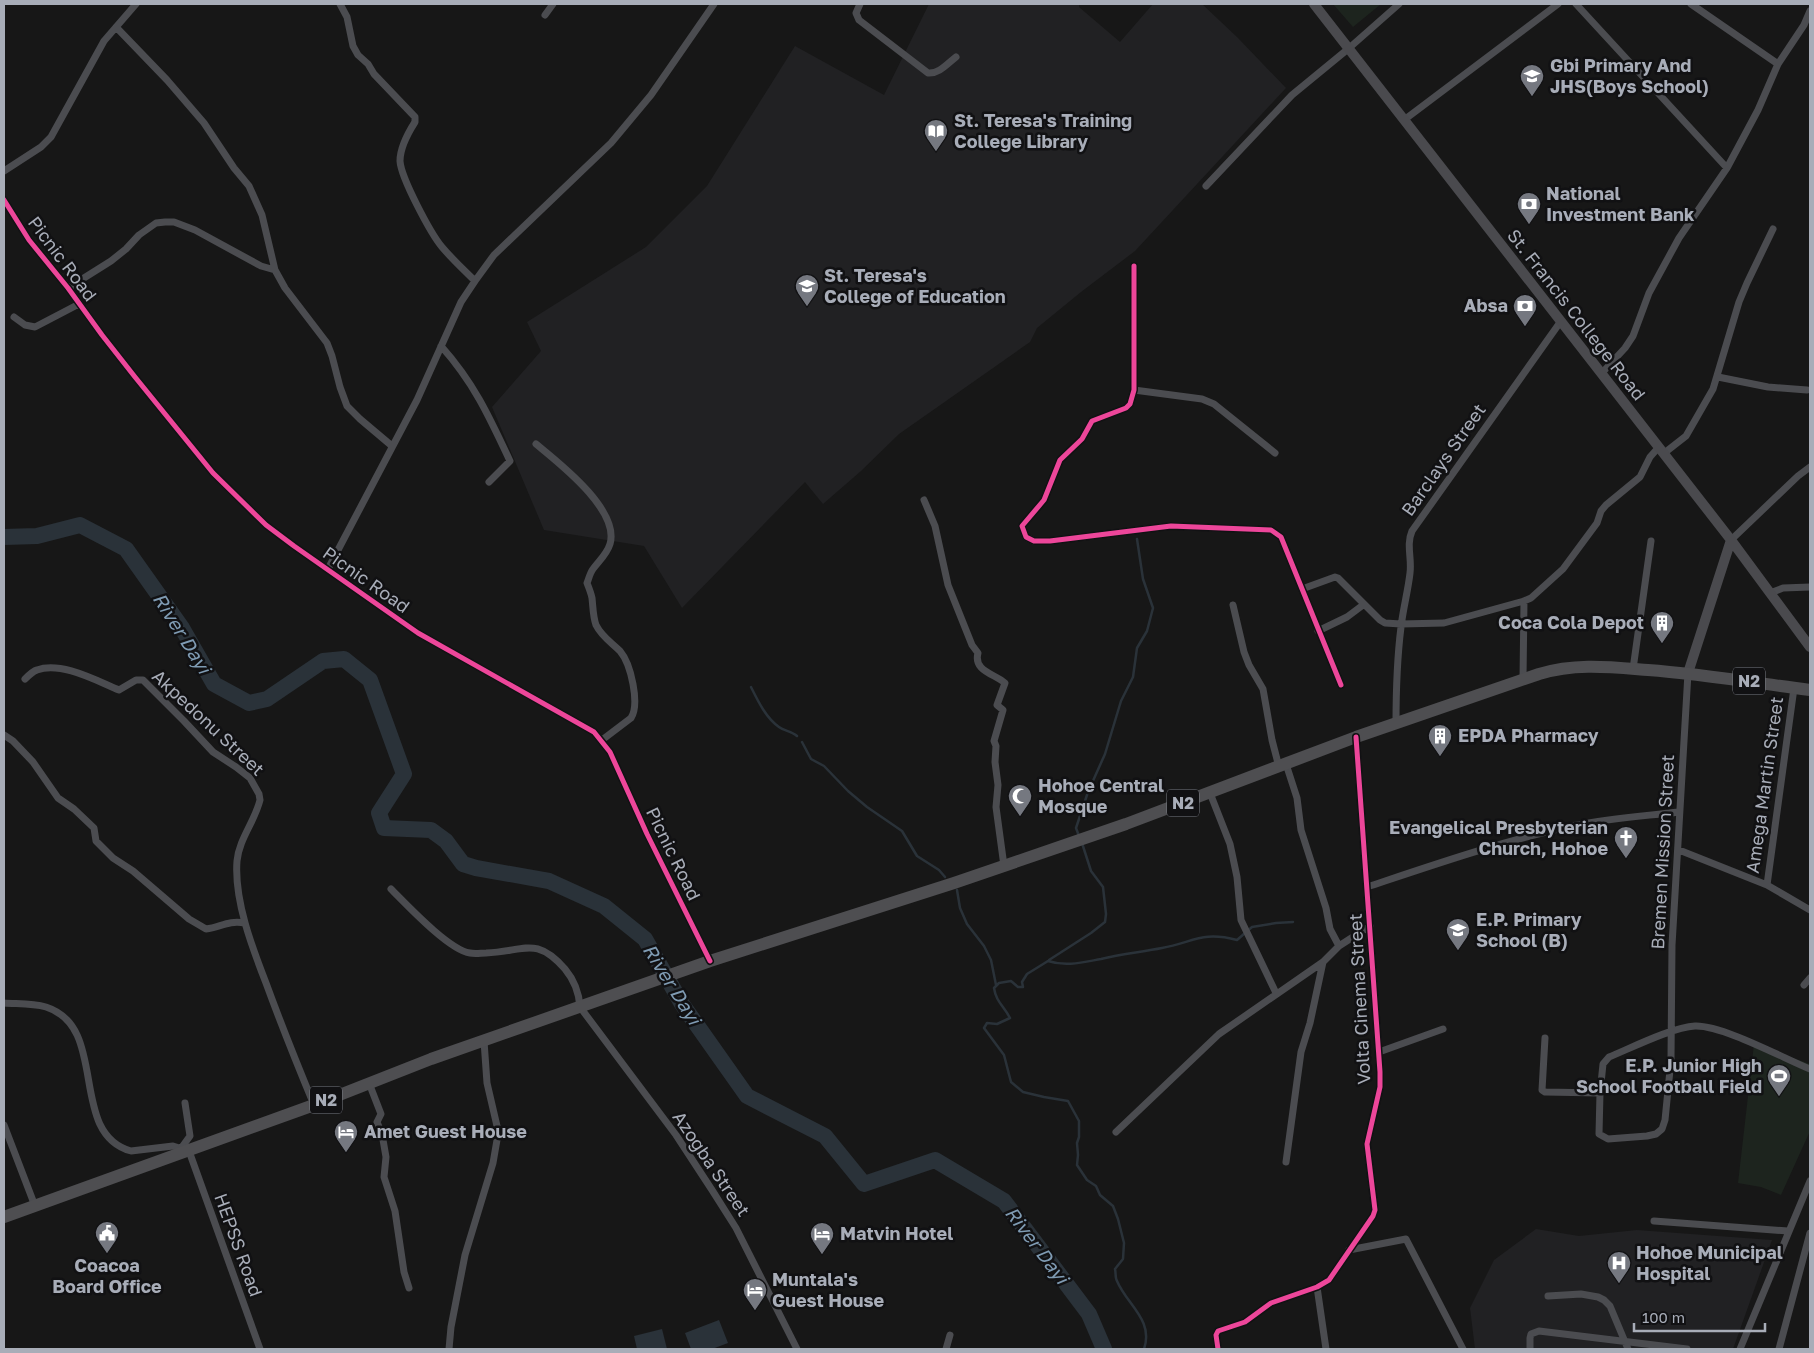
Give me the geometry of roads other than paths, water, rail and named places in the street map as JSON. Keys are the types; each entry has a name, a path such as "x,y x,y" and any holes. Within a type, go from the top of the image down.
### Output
{"highway":[{"name":"N2","path":"4,1217 186,1149 314,1105 484,1041 710,961 1004,866 1126,824 1356,737 1555,669 1589,666 1688,673 1810,690"}],"main road":[{"name":"St. Francis College Road","path":"1314,4 1731,540 1810,647"},
{"path":"1688,673 1731,540"}],"street":[{"path":"4,171 41,147 51,136 104,41 136,4"},
{"path":"340,4 347,17 353,46 358,55 414,117 415,122 405,139 401,152 400,163 405,178 441,246 475,281"},
{"path":"545,15 553,4"},
{"path":"328,569 417,400 461,302 475,281 494,254 611,142 651,95 714,4"},
{"path":"860,4 856,13 859,20 928,73 933,74 956,57"},
{"path":"1206,186 1292,95 1399,4"},
{"path":"1404,120 1558,4"},
{"path":"1576,4 1727,168"},
{"path":"1691,4 1778,64"},
{"path":"1600,374 1625,348 1633,336 1649,293 1674,246 1727,168 1758,110 1778,64 1807,26 1810,11"},
{"path":"116,27 167,80 204,123 234,168 249,186 262,214 275,270 285,288 327,343 347,406 392,446"},
{"name":"Picnic Road","path":"4,200 29,240 68,288 134,377 213,473 266,525 418,633 594,732 602,740 610,752 647,834 710,961"},
{"path":"68,288 111,261 126,249 138,235 156,223 165,222 174,222 189,228 261,266 275,270"},
{"path":"1302,589 1335,577 1338,578 1380,620 1385,623 1401,624 1444,623 1531,598 1562,569 1597,523 1606,505 1640,477 1650,457 1686,436 1692,428 1718,377 1739,302 1773,230"},
{"path":"1134,266 1134,390 1130,404 1126,408 1092,421 1082,439 1060,460 1044,500 1022,526 1026,537 1034,541 1050,542 1181,526 1271,530 1281,537 1341,685"},
{"path":"14,317 25,325 35,328 79,304"},
{"name":"Barclays Street","path":"1396,724 1396,675 1401,624 1410,571 1408,547 1412,531 1561,321"},
{"path":"441,346 457,363 486,408 510,461 489,482"},
{"path":"1718,377 1768,387 1807,390"},
{"path":"1134,390 1202,399 1214,404 1275,453"},
{"path":"536,444 581,484 598,504 612,534 606,554 592,571 587,583 595,624 605,639 620,652 627,664 631,676 635,705 634,714 602,740"},
{"path":"1731,540 1798,476 1810,467"},
{"path":"924,500 935,526 948,585 972,645 978,653 979,664 984,671 999,677 1005,683 998,705 1002,710 994,741 996,746 995,762 998,786 996,807 1004,866"},
{"path":"1633,669 1651,541"},
{"path":"1770,593 1784,588 1810,587"},
{"path":"1523,679 1524,601"},
{"path":"1233,605 1248,665 1263,689 1272,740 1297,798 1302,830 1326,908 1330,929 1338,946"},
{"path":"1318,631 1347,617 1363,605"},
{"name":"Akpedonu Street","path":"25,679 36,670 62,668 119,690 136,680 143,680 213,752 236,766 250,778 259,794 260,800 246,831 237,858 238,887 246,923 270,996 314,1105"},
{"name":"Bremen Mission Street","path":"1600,1093 1599,1134 1602,1136 1608,1139 1647,1136 1656,1134 1662,1129 1665,1120 1671,1060 1672,945 1688,673"},
{"name":"Amega Martin Street","path":"1767,885 1794,688"},
{"path":"4,734 33,762 58,798 74,809 94,828 96,841 113,858 148,883 189,919 206,930 226,922 246,923"},
{"name":"Volta Cinema Street","path":"1218,1349 1216,1335 1218,1331 1245,1322 1271,1303 1317,1287 1332,1278 1373,1216 1375,1210 1367,1144 1380,1087 1379,1052 1356,737"},
{"path":"1210,793 1230,844 1237,877 1241,920 1276,993"},
{"path":"1367,887 1466,854 1566,828 1590,823 1679,812"},
{"path":"1679,850 1767,885 1810,910"},
{"path":"391,889 455,947 470,953 533,947 554,957 573,979 579,996 580,1007"},
{"path":"1116,1132 1219,1034 1323,962 1338,946 1370,926"},
{"path":"1286,1162 1300,1052 1310,1023 1323,962"},
{"path":"1804,985 1810,978"},
{"path":"4,1004 31,1004 47,1008 58,1013 69,1022 78,1035 83,1049 93,1106 103,1129 112,1140 124,1149 131,1151 162,1147 186,1149 190,1136 186,1103"},
{"name":"Azogba Street","path":"580,1007 676,1135 712,1190 736,1228 797,1349"},
{"path":"1545,1038 1542,1090 1545,1092 1600,1093 1603,1064 1608,1057 1672,1032 1696,1026 1736,1037 1810,1069"},
{"path":"1379,1052 1443,1029"},
{"path":"449,1349 451,1326 465,1255 493,1163 497,1140 497,1126 487,1083 484,1041"},
{"path":"369,1083 381,1114 377,1122 382,1134 386,1157 384,1178 395,1211 404,1272 409,1288"},
{"path":"4,1126 35,1206"},
{"name":"HEPSS Road","path":"186,1149 260,1349"},
{"path":"1740,1349 1810,1181"},
{"path":"1654,1221 1788,1231"},
{"path":"1780,1349 1810,1233"},
{"path":"1349,1250 1403,1238 1406,1239 1463,1349"},
{"path":"1317,1287 1326,1349"},
{"path":"1548,1296 1580,1294 1604,1300 1610,1306 1628,1349"},
{"path":"1530,1349 1531,1334 1539,1331 1687,1349"},
{"path":"946,1349 950,1335"}],"waterway":[{"name":"River Dayi","path":"4,537 37,536 80,525 126,549 182,628 214,684 249,703 267,699 323,661 344,659 370,680 404,774 379,813 384,828 431,830 446,841 463,864 549,881 604,906 645,939 682,1004 747,1096 825,1136 864,1184 935,1160 1004,1201 1089,1314 1104,1349"},
{"path":"1079,836 1076,828 1088,792 1105,754 1121,701 1133,677 1137,648 1147,631 1153,608 1143,579 1137,539"},
{"path":"751,687 770,719 781,728 797,736"},
{"path":"802,742 811,759 824,766 848,791 867,807 902,831 917,856 939,870 945,877"},
{"path":"1049,960 1105,922 1103,887 1091,871 1082,843"},
{"path":"957,890 960,908 967,924 984,946 991,960 996,985"},
{"path":"1144,1349 1146,1339 1142,1321 1121,1290 1116,1278 1115,1269 1123,1259 1124,1243 1118,1219 1113,1206 1100,1195 1096,1186 1087,1180 1077,1165 1079,1121 1068,1101 1023,1092 1011,1082 1004,1055 984,1028 987,1023 997,1024 1010,1018 998,1000 994,988 999,983 1011,981 1018,987 1023,987 1022,982 1027,974 1048,961 1061,964 1082,963 1173,946 1206,937 1237,940 1252,927 1293,922"}],"place":[{"name":"Gbi Primary And JHS(Boys School)","path":"1532,97"},
{"name":"St. Teresa's Training College Library","path":"936,152"},
{"name":"National Investment Bank","path":"1529,225"},
{"name":"St. Teresa's College of Education","path":"807,307"},
{"name":"Absa","path":"1525,327"},
{"name":"Coca Cola Depot","path":"1662,644"},
{"name":"EPDA Pharmacy","path":"1440,757"},
{"name":"Hohoe Central Mosque","path":"1020,817"},
{"name":"Evangelical Presbyterian Church, Hohoe","path":"1626,859"},
{"name":"E.P. Primary School (B)","path":"1458,951"},
{"name":"E.P. Junior High School Football Field","path":"1779,1097"},
{"name":"Amet Guest House","path":"346,1153"},
{"name":"Coacoa Board Office","path":"107,1254"},
{"name":"Matvin Hotel","path":"822,1255"},
{"name":"Hohoe Municipal Hospital","path":"1619,1284"},
{"name":"Muntala's Guest House","path":"755,1311"}]}
